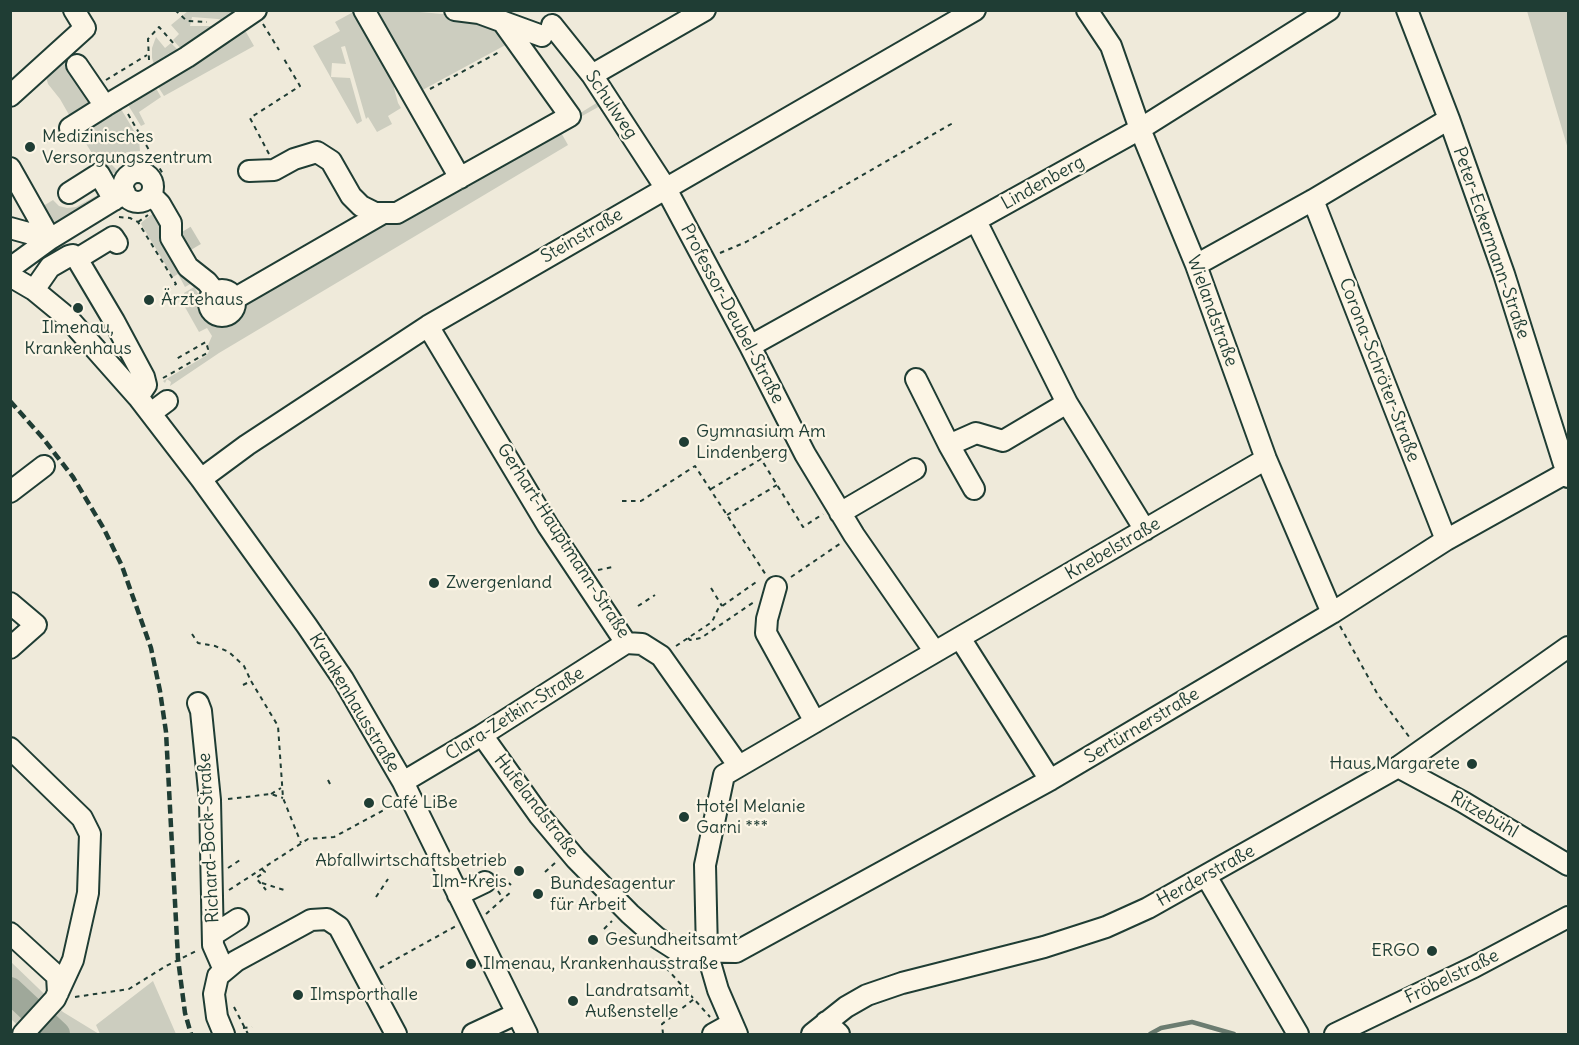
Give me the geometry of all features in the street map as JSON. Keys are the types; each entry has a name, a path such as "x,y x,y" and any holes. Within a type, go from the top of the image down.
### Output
{"street":[{"path":"10,96 71,57 85,28 74,10"},
{"path":"363,10 415,97 459,178"},
{"path":"249,171 274,170 294,159 317,152 331,161 351,196 361,206 375,213 397,213 570,116 502,21 479,13 455,10"},
{"path":"592,75 705,10"},
{"name":"Steinstraße","path":"201,479 248,445 428,326 975,10"},
{"name":"Wielandstraße","path":"1087,10 1111,46 1140,129 1196,265 1266,459 1332,613"},
{"name":"Lindenberg","path":"750,346 1140,129 1329,10"},
{"name":"Peter-Eckermann-Straße","path":"1407,10 1449,119 1503,274 1567,475"},
{"path":"70,128 228,31 250,13"},
{"name":"Schulweg","path":"502,21 547,31 592,75 665,188"},
{"path":"71,57 94,88 112,102"},
{"path":"1196,265 1313,200 1449,119"},
{"path":"10,168 50,239"},
{"path":"10,274 14,266 50,239 119,197 123,183 129,175 139,172 144,174 160,204 177,228 171,238 188,267 211,287"},
{"path":"69,193 99,174 119,197"},
{"name":"Professor-Deubel-Straße","path":"665,188 805,454 830,515 936,652"},
{"name":"Corona-Schröter-Straße","path":"1313,200 1446,540"},
{"path":"197,257 211,287 212,295 209,303 212,311 218,315 226,315 232,310 234,299 382,213"},
{"path":"976,221 1067,403 1145,530"},
{"path":"10,228 50,239"},
{"path":"34,290 50,267 69,255 77,259 113,237 117,243"},
{"name":"Krankenhausstraße","path":"77,259 131,351 142,391"},
{"name":"Krankenhausstraße","path":"10,274 34,290 78,327 159,407 201,479 343,679 403,782 458,895 464,926 527,1035"},
{"name":"Gerhart-Hauptmann-Straße","path":"428,326 549,526 626,643 642,644 661,656 738,765"},
{"path":"916,379 974,489"},
{"path":"949,445 976,433 1003,441 1067,403"},
{"name":"Knebelstraße","path":"738,765 1266,459"},
{"path":"10,492 44,466"},
{"path":"830,515 915,469"},
{"name":"Sertürnerstraße","path":"707,952 736,952 1050,780 1332,613 1446,540 1567,475"},
{"path":"776,587 767,619 766,633 815,722"},
{"path":"10,603 36,625 10,648"},
{"path":"960,638 1050,780"},
{"name":"Clara-Zetkin-Straße","path":"403,782 482,735 626,643"},
{"name":"Herderstraße","path":"826,1030 846,1007 867,995 1044,947 1106,927 1148,908 1398,767 1569,647"},
{"name":"Richard-Bock-Straße","path":"198,703 201,711 208,779 213,940 224,970"},
{"name":"Hufelandstraße","path":"482,735 539,815 576,858 630,914 678,951 707,952"},
{"path":"10,748 82,818 90,834 88,892 73,960 56,997 23,1034"},
{"path":"726,1031 718,990 707,952 705,865 724,775 738,765"},
{"name":"Ritzebühl","path":"1398,767 1463,802 1569,865"},
{"path":"1206,876 1298,1035"},
{"path":"458,895 485,882"},
{"name":"Fröbelstraße","path":"1335,1035 1474,967 1569,917"},
{"path":"213,940 238,919"},
{"path":"224,1035 217,1017 214,994 218,976 236,961 311,920 327,919 339,927 396,1035"},
{"path":"10,933 57,976 56,997"},
{"path":"472,1035 516,1014"},
{"path":"10,1029 15,1035"}],"path":[{"path":"175,10 181,18 192,23 216,22 224,25 228,31"},
{"path":"250,13 279,50"},
{"path":"154,76 147,55 148,39 159,27 187,57"},
{"path":"415,97 517,42"},
{"path":"94,88 147,55"},
{"path":"274,170 267,148 250,118 300,86 284,59"},
{"path":"112,102 163,174 151,188"},
{"path":"705,261 746,242 953,123"},
{"path":"142,391 207,353 206,342 176,358"},
{"path":"710,490 761,459 803,526 830,515"},
{"path":"622,501 641,501 695,466 766,575 718,609 712,622 661,656"},
{"path":"727,515 777,485"},
{"path":"711,588 722,606"},
{"path":"638,606 655,595"},
{"path":"1332,613 1378,695 1405,732"},
{"path":"192,634 198,643 215,646 229,652 244,666 278,726 283,798 301,843"},
{"path":"243,685 251,681"},
{"path":"328,780 330,784"},
{"path":"231,799 271,794 282,787"},
{"path":"271,794 283,798"},
{"path":"212,900 308,839 334,837 401,801 412,801"},
{"path":"262,869 264,872 256,878 266,890"},
{"path":"376,897 388,879"},
{"path":"259,882 284,890"},
{"path":"366,976 464,926 512,891"},
{"path":"56,997 69,998 129,989 213,940"},
{"path":"660,961 726,1031"},
{"path":"663,1035 662,1024 694,999"},
{"path":"245,1035 252,1027"}],"shaded area":[{"path":"373,10 478,17 491,23 511,42 417,93"},
{"path":"188,11 231,11 233,17 225,21 192,17 190,26 216,26 183,51 173,40 179,34 171,25"},
{"path":"355,11 394,75 394,88 401,108 388,116 392,124 377,132 368,117 366,119 345,46 341,47 346,64 332,63 331,77 350,78 362,121 357,124 313,46 340,31 335,22"},
{"path":"1527,11 1568,11 1568,149"},
{"path":"240,31 246,32 254,46 164,96 155,82"},
{"path":"156,37 165,48 171,43 181,53 160,65 154,65 152,48"},
{"path":"59,59 74,71 99,103 72,120 48,84 45,73"},
{"path":"153,83 161,97 139,112 145,124 141,126 125,100"},
{"path":"598,102 600,106 559,129 568,145 219,353 170,386 171,382 167,379 165,383 163,381 207,355 209,351 208,345 212,336 207,328 199,332 181,300 184,293 194,287 199,295 201,313 206,320 229,326 237,321 245,298 558,127"},
{"path":"118,104 139,139 140,151 127,152 114,160 112,165 119,172 117,174 103,171 77,129"},
{"path":"103,192 107,198 61,224 49,222 40,208 53,200 59,206 76,207"},
{"path":"155,212 192,283 185,287 178,274 173,277 141,224"},
{"path":"10,961 63,1012 99,1034 27,1034 11,1019"},
{"path":"153,981 176,1034 100,1034 96,1025"}],"waterway":[{"path":"10,990 57,1034"},
{"path":"1150,1034 1161,1028 1192,1022 1234,1034"}],"tunnel":[{"path":"182,232 197,257"}],"railway":[{"path":"10,401 73,477 104,529 122,566 151,648 166,732 178,959 185,1013 191,1034"}],"place":[{"name":"Medizinisches Versorgungszentrum","path":"30,147"},
{"name":"Ärztehaus","path":"149,300"},
{"name":"Ilmenau, Krankenhaus","path":"78,308"},
{"name":"Gymnasium Am Lindenberg","path":"684,442"},
{"name":"Zwergenland","path":"434,583"},
{"name":"Haus Margarete","path":"1472,764"},
{"name":"Café LiBe","path":"369,803"},
{"name":"Hotel Melanie Garni ***","path":"684,817"},
{"name":"Abfallwirtschaftsbetrieb Ilm-Kreis","path":"519,871"},
{"name":"Bundesagentur für Arbeit","path":"538,894"},
{"name":"Gesundheitsamt","path":"593,940"},
{"name":"ERGO","path":"1432,951"},
{"name":"Ilmenau, Krankenhausstraße","path":"471,964"},
{"name":"Ilmsporthalle","path":"298,995"},
{"name":"Landratsamt Außenstelle","path":"573,1001"}]}
